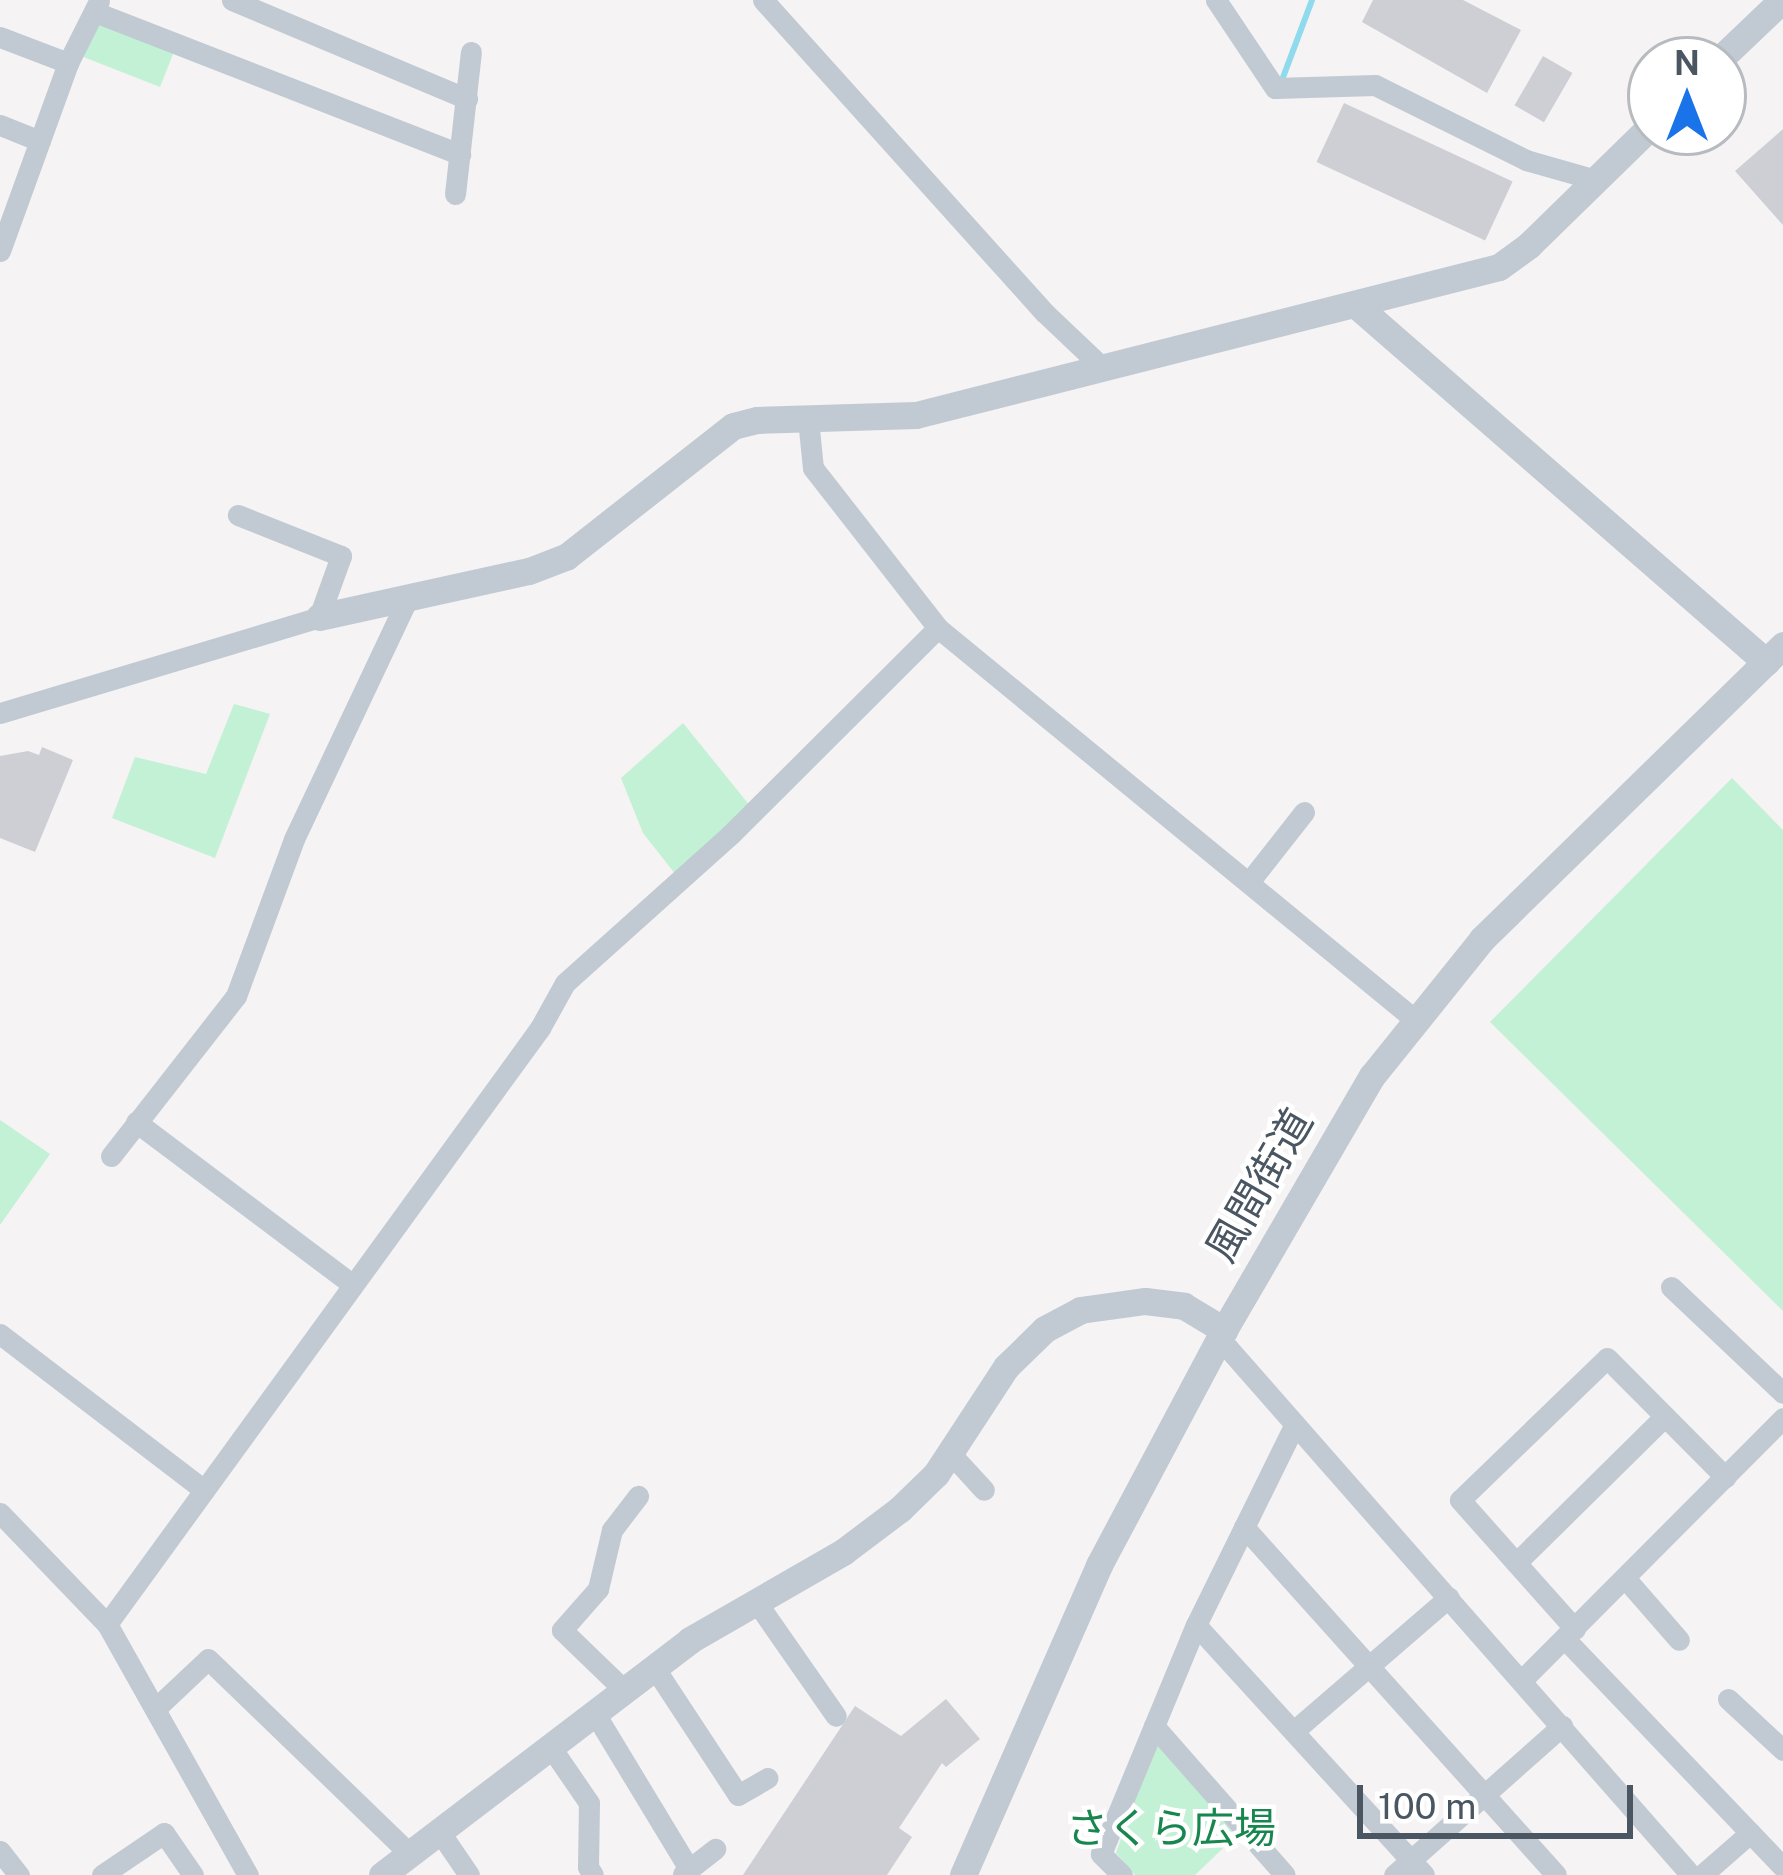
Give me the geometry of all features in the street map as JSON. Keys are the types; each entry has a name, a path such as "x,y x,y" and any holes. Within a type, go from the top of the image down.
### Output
{"street":[{"path":"232,0 466,99"},
{"path":"763,0 1016,280 1104,369"},
{"path":"1216,0 1275,88 1376,85 1526,160 1596,180"},
{"path":"1744,36 1782,0"},
{"path":"0,251 68,63 97,6 460,154"},
{"path":"0,37 68,63"},
{"path":"455,194 471,52"},
{"path":"0,124 40,141"},
{"path":"0,712 319,617 529,572 566,557 733,426 757,419 916,415 1499,267 1627,150"},
{"path":"1356,305 1774,654"},
{"path":"808,419 813,468 938,628 1413,1018"},
{"path":"238,515 341,556 319,617"},
{"path":"111,1156 236,996 294,839 409,596"},
{"path":"107,1624 540,1028 565,983 730,835 938,628"},
{"name":"風間街道","path":"963,1875 1099,1564 1342,1124 1413,1018 1482,940 1774,654"},
{"path":"1249,883 1304,812"},
{"path":"136,1122 353,1285"},
{"path":"1671,1287 1783,1393"},
{"path":"382,1875 654,1666 755,1600 843,1552 900,1509 950,1453 1024,1346 1080,1310 1109,1302 1184,1306 1221,1336 1691,1875"},
{"path":"0,1334 204,1490"},
{"path":"1725,1477 1607,1358 1460,1500 1570,1634 1783,1868"},
{"path":"1516,1563 1665,1416"},
{"path":"1522,1679 1783,1418"},
{"path":"1122,1875 1101,1854 1196,1625 1295,1424"},
{"path":"950,1453 984,1490"},
{"path":"623,1689 562,1630 598,1589 611,1531 638,1496"},
{"path":"0,1513 107,1624 248,1875"},
{"path":"1244,1527 1556,1875"},
{"path":"1625,1578 1679,1640"},
{"path":"1295,1730 1448,1597"},
{"path":"755,1600 836,1716"},
{"path":"1196,1625 1295,1730 1410,1870 1562,1726"},
{"path":"156,1708 208,1659 410,1854"},
{"path":"654,1666 739,1795 767,1778"},
{"path":"1728,1699 1783,1750"},
{"path":"594,1712 686,1871 715,1849"},
{"path":"1154,1726 1285,1875"},
{"path":"550,1746 590,1803 588,1867 593,1875"},
{"path":"439,1831 469,1875"},
{"path":"102,1875 164,1833 193,1875"},
{"path":"1702,1875 1750,1833"},
{"path":"0,1851 19,1875"}],"green space":[{"path":"105,21 175,49 160,87 81,56 93,26"},
{"path":"234,704 270,714 215,858 112,818 135,757 206,774"},
{"path":"683,723 751,807 676,875 643,833 621,778"},
{"path":"1732,778 1783,830 1783,1311 1490,1022"},
{"path":"0,1120 50,1154 0,1225"},
{"name":"さくら広場","path":"1160,1745 1239,1833 1195,1875 1135,1875 1116,1853 1154,1747"}],"building":[{"path":"1373,0 1463,0 1521,30 1487,93 1362,22"},
{"path":"1543,56 1572,73 1544,122 1514,105"},
{"path":"1344,103 1513,182 1485,241 1317,162"},
{"path":"1783,129 1783,225 1735,171"},
{"path":"42,747 73,760 35,852 0,838 0,756 28,751 39,755"},
{"path":"946,1699 980,1739 946,1767 942,1763 899,1828 912,1837 887,1875 743,1875 855,1706 901,1736"}],"waterway":[{"path":"1282,80 1312,0"}]}
